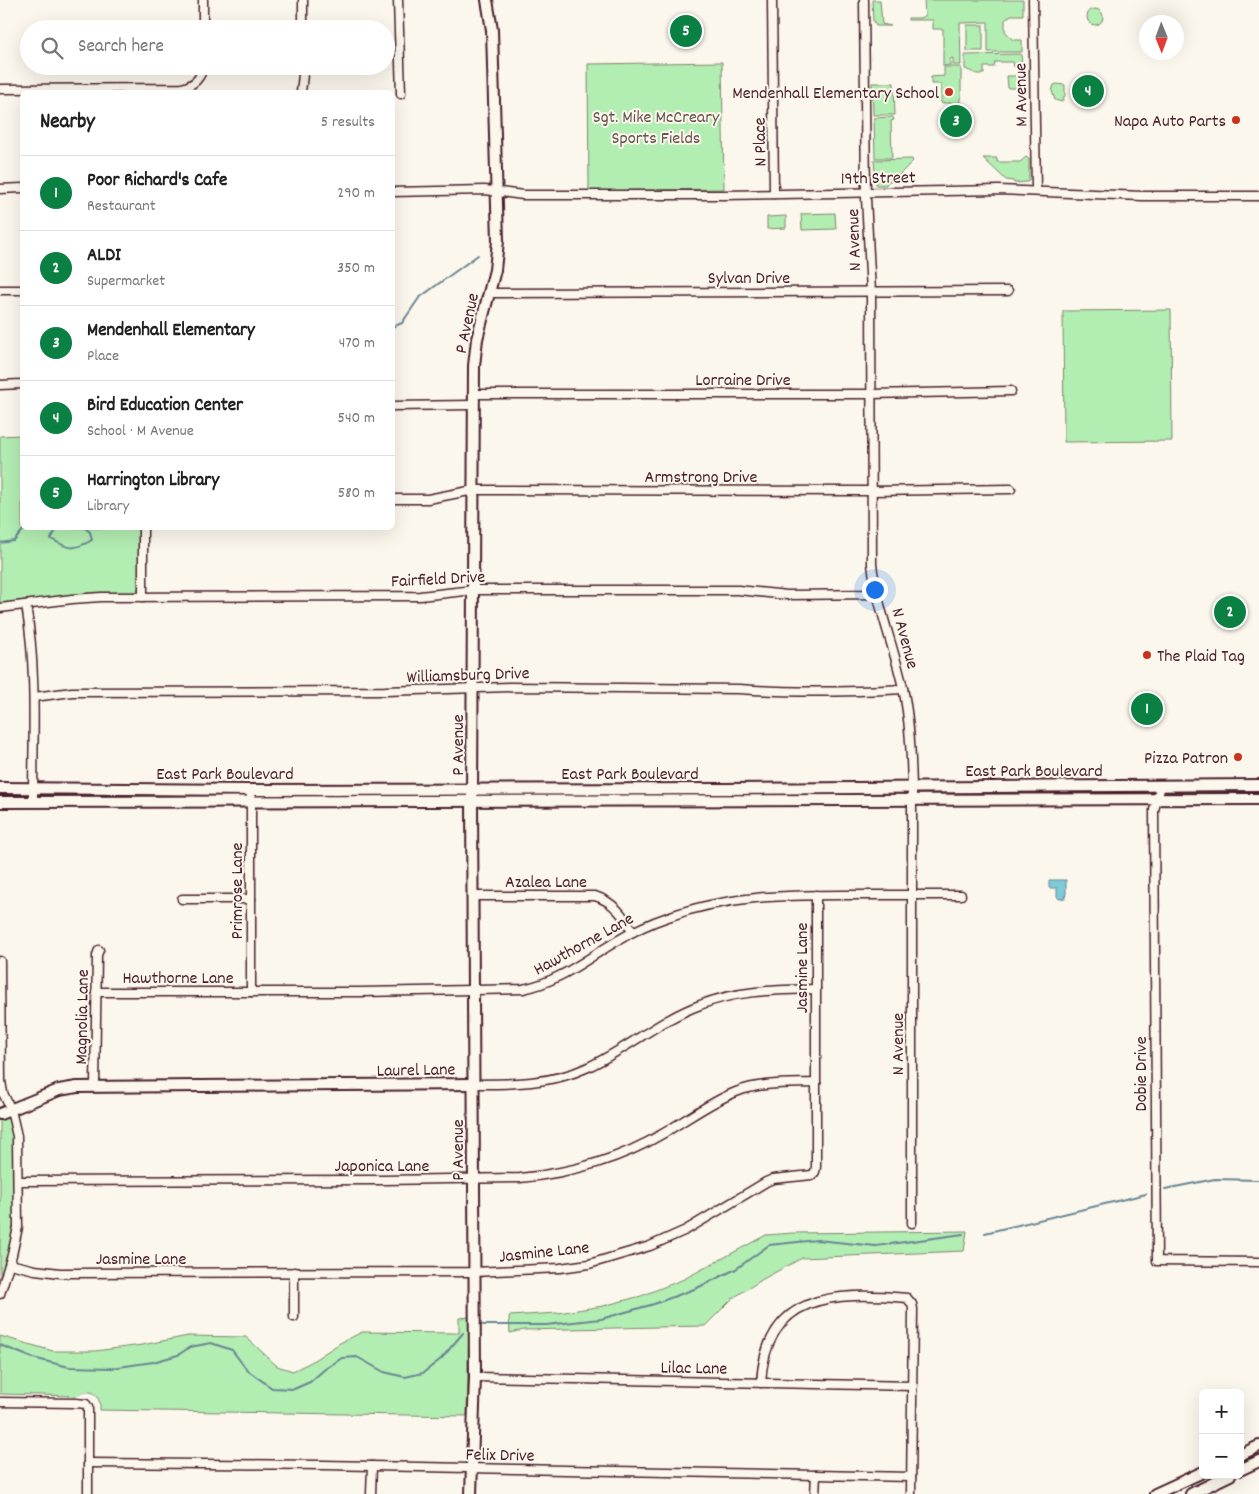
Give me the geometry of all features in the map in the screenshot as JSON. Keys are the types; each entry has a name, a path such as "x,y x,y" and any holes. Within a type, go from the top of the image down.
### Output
{"main road":[{"name":"P Avenue","path":"472,1494 475,1377 473,896 474,353 495,270 498,241 492,30 487,0"},
{"name":"East Park Boulevard","path":"0,802 251,801 473,794 1259,785"},
{"name":"East Park Boulevard","path":"0,788 912,800 1259,799"},
{"path":"102,788 102,802"},
{"name":"Laurel Lane","path":"0,1114 59,1090 77,1087 474,1084"},
{"path":"1244,1453 1259,1446"},
{"path":"1244,1468 1259,1461"},
{"path":"1155,1494 1199,1474"},
{"path":"1191,1494 1212,1479"}],"street":[{"path":"203,0 203,20"},
{"path":"303,0 303,20"},
{"path":"398,0 401,94"},
{"name":"N Place","path":"772,0 774,194"},
{"name":"N Avenue","path":"864,0 866,192 870,292 872,564 903,689 910,727 912,788 912,1223"},
{"name":"M Avenue","path":"1033,0 1036,190"},
{"path":"0,89 182,88 198,80 200,75"},
{"path":"301,90 303,75"},
{"path":"0,188 20,188"},
{"name":"19th Street","path":"395,192 485,190 523,195 1036,190 1142,196 1259,196"},
{"path":"0,290 20,290"},
{"name":"Sylvan Drive","path":"490,293 1008,292"},
{"path":"0,385 20,384"},
{"name":"Lorraine Drive","path":"474,394 871,394 1011,391"},
{"path":"395,406 474,405"},
{"name":"Armstrong Drive","path":"395,499 428,499 474,490 871,491 1011,489"},
{"path":"143,530 143,597"},
{"name":"Fairfield Drive","path":"0,608 72,599 420,596 474,590 738,590 797,595 879,594"},
{"path":"26,605 32,649 34,697 33,802"},
{"name":"Williamsburg Drive","path":"34,697 72,692 386,691 528,687 866,691 903,689"},
{"name":"Dobie Drive","path":"1162,786 1156,799 1154,810 1157,1261 1259,1262"},
{"name":"Primrose Lane","path":"250,790 251,992"},
{"name":"Hawthorne Lane","path":"96,992 523,989 539,985 564,974 633,932 675,914 719,903 756,898 816,895 961,895"},
{"name":"Jasmine Lane","path":"10,1264 60,1273 474,1272 560,1268 589,1264 650,1246 686,1230 766,1182 781,1178 812,1175 816,1167 816,895"},
{"name":"Azalea Lane","path":"473,896 595,896 604,899 614,906 626,919 633,932"},
{"path":"182,899 251,899"},
{"name":"Magnolia Lane","path":"95,1086 97,955 99,950"},
{"path":"0,961 1,1081 11,1110 17,1136 18,1181 18,1228 10,1264 0,1294"},
{"name":"Laurel Lane","path":"474,1084 526,1083 557,1078 585,1069 675,1016 700,1004 727,996 758,991 816,990"},
{"name":"Japonica Lane","path":"18,1181 474,1179 536,1176 592,1165 620,1155 651,1141 708,1106 738,1091 760,1086 816,1083"},
{"path":"294,1272 294,1317"},
{"path":"761,1383 762,1366 766,1351 780,1326 791,1315 814,1302 834,1297 907,1298 912,1304 913,1316 911,1494"},
{"name":"Lilac Lane","path":"475,1377 913,1386"},
{"path":"0,1402 86,1404 90,1414 88,1494"},
{"name":"Felix Drive","path":"88,1463 372,1466 911,1477"},
{"path":"371,1494 372,1466"},
{"path":"815,1494 816,1475"}],"green space":[{"path":"872,0 880,0 882,24 891,26 876,26 873,21"},
{"path":"924,0 1023,0 1023,15 1011,15 1005,20 1005,31 1013,40 1022,40 1022,52 988,52 988,22 960,23 961,65 953,65 953,58 950,59 950,65 943,66 943,29 933,29 933,20 908,20 908,18 925,16"},
{"path":"1092,9 1098,9 1103,14 1101,23 1092,25 1087,20 1087,14"},
{"path":"967,25 983,25 983,51 967,51"},
{"path":"1021,54 1022,64 1014,67 1013,62 995,62 994,67 984,67 984,74 977,74 965,69 965,55"},
{"name":"Sgt. Mike McCreary Sports Fields","path":"722,62 724,189 589,191 588,64"},
{"path":"944,67 961,67 960,103 941,103 941,84 931,84 931,77 944,76"},
{"path":"1007,76 1018,76 1022,79 1022,88 1008,88"},
{"path":"872,83 894,83 895,115 873,115"},
{"path":"1054,85 1065,85 1065,95 1062,102 1055,100 1052,91"},
{"path":"893,117 894,120 891,121 892,158 875,158 874,118"},
{"path":"1026,157 1029,159 1029,180 1027,182 1014,183 1013,181 1006,180 983,158 997,158 997,162 1020,162"},
{"path":"912,159 913,161 893,181 888,181 886,185 876,185 874,160"},
{"path":"835,213 836,229 802,230 801,214"},
{"path":"786,216 786,228 767,229 767,217"},
{"path":"1171,310 1172,441 1064,442 1063,311"},
{"path":"20,435 20,530 139,530 140,586 135,593 86,593 0,604 0,436"},
{"path":"6,1117 11,1120 13,1130 14,1230 13,1243 0,1287 0,1119"},
{"path":"967,1231 964,1251 802,1258 733,1298 705,1326 524,1330 510,1333 509,1316 558,1313 603,1306 641,1296 684,1279 766,1235"},
{"path":"469,1317 467,1416 100,1410 99,1399 94,1393 90,1392 81,1393 76,1396 0,1394 0,1336 53,1351 95,1351 142,1345 188,1336 246,1337 277,1366 293,1371 362,1332 459,1333 459,1318"}],"water":[{"path":"1049,880 1066,880 1065,898 1059,899 1057,888 1049,888"}],"waterway":[{"path":"395,326 402,323 419,298 478,255"},
{"path":"0,543 14,541 23,530"},
{"path":"56,530 51,539 67,547 80,546 92,540 88,530"},
{"path":"1165,1189 1215,1179 1259,1180"},
{"path":"985,1233 1146,1194"},
{"path":"483,1325 546,1325 601,1319 654,1304 697,1288 736,1269 769,1245 817,1240 876,1246 963,1234"},
{"path":"0,1345 33,1358 69,1367 112,1368 153,1362 178,1355 190,1347 211,1343 232,1350 247,1370 272,1388 294,1389 310,1382 342,1358 357,1357 384,1372 405,1377 423,1373 441,1359 463,1333"}],"place":[{"name":"Harrington Library","path":"686,31"},
{"name":"Bird Education Center","path":"1088,91"},
{"name":"Mendenhall Elementary School","path":"949,92"},
{"name":"Napa Auto Parts","path":"1236,120"},
{"name":"Mendenhall Elementary","path":"956,121"},
{"name":"ALDI","path":"1230,612"},
{"name":"The Plaid Tag","path":"1147,655"},
{"name":"Poor Richard's Cafe","path":"1147,709"},
{"name":"Pizza Patron","path":"1238,757"}]}
